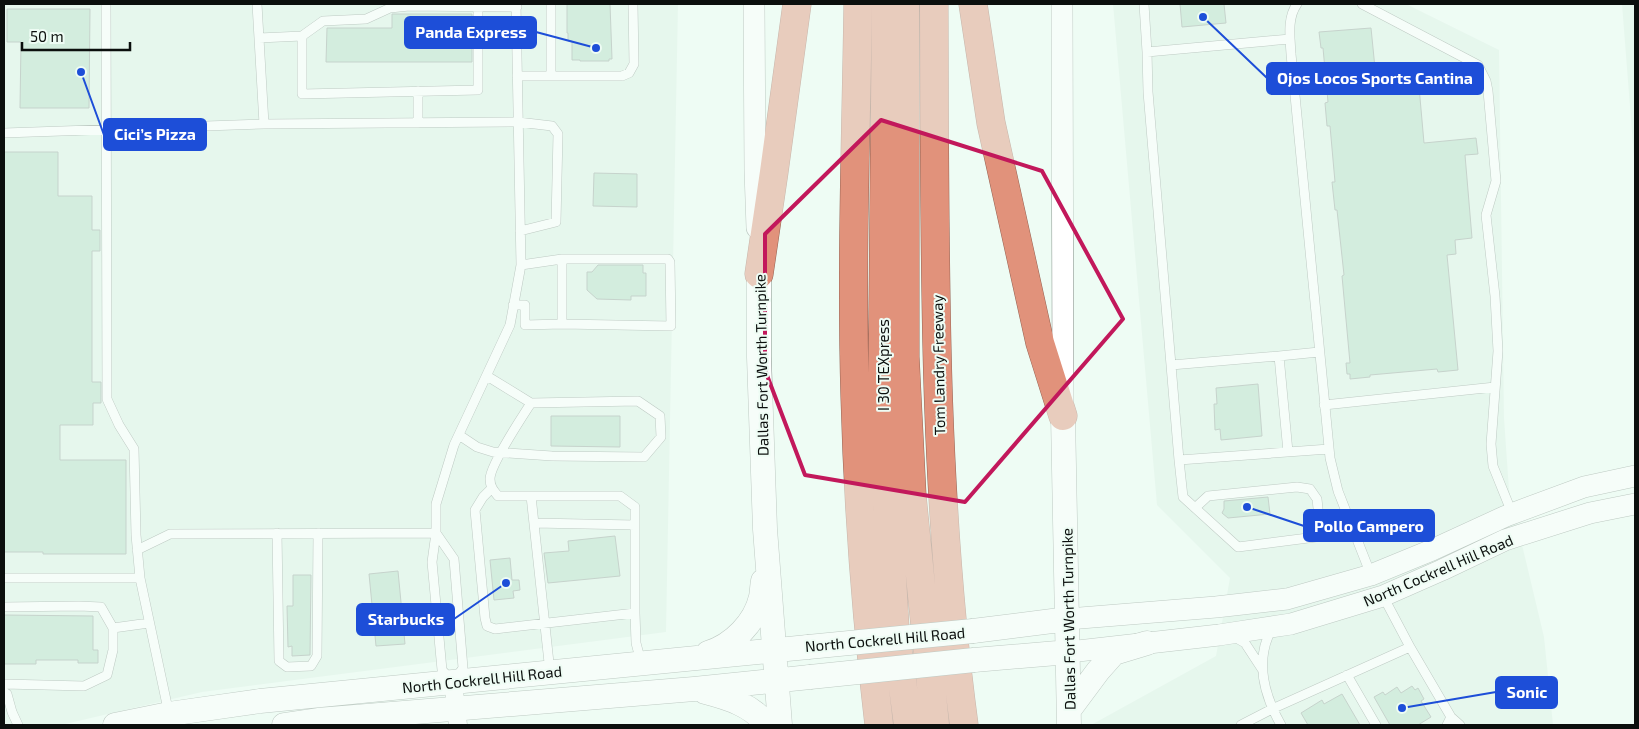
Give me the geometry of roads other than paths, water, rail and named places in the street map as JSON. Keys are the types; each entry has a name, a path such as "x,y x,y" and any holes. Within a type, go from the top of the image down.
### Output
{"highway":[{"path":"759,274 796,4"},
{"path":"858,4 854,290 855,396 866,595 879,725"},
{"name":"I 30 TEXpress","path":"886,4 882,410 895,628 908,725"},
{"path":"905,4 906,367 912,496 935,725"},
{"name":"Tom Landry Freeway","path":"934,4 937,387 948,586 964,725"},
{"path":"972,4 991,123 1040,343 1063,416"}],"main road":[{"name":"Dallas Fort Worth Turnpike","path":"759,274 759,357 766,542 780,725"},
{"name":"Dallas Fort Worth Turnpike","path":"1063,416 1069,718"},
{"path":"689,659 717,650 738,636 752,619 761,597 766,542"},
{"name":"North Cockrell Hill Road","path":"115,725 170,720 260,701 973,631 1068,619"},
{"path":"1069,718 1098,671 1114,654 1147,643"},
{"name":"North Cockrell Hill Road","path":"284,725 457,717 694,689 1069,652"},
{"path":"694,689 731,699 762,718 767,725"}],"street":[{"name":"Dallas Fort Worth Turnpike","path":"754,4 755,171 759,274"},
{"name":"Dallas Fort Worth Turnpike","path":"1062,4 1063,416"},
{"name":"North Cockrell Hill Road","path":"1068,619 1216,607 1287,599 1371,575 1512,514 1584,487 1635,476"},
{"name":"North Cockrell Hill Road","path":"1069,652 1230,634 1291,624 1383,596 1505,540 1590,513 1635,504"},
{"path":"1371,575 1383,596"},
{"path":"453,682 457,717"}],"lane":[{"path":"106,4 107,399 119,425 134,449 137,550 140,578 170,720"},
{"path":"257,4 264,124"},
{"path":"551,4 551,75"},
{"path":"518,76 622,76 630,73 634,64 633,4"},
{"path":"1144,4 1148,92 1183,497 1238,547 1355,532"},
{"path":"1297,4 1290,24 1290,39 1330,458 1338,491 1371,575"},
{"path":"1362,4 1478,65 1486,81 1496,181 1486,215 1498,351 1491,444 1493,466 1512,514"},
{"path":"259,38 302,36 323,21 366,19 400,5 516,6 521,265 510,325 454,444 436,504 436,533 432,562 442,670 453,682 463,668 454,559 436,533"},
{"path":"302,36 302,94 478,90 478,5"},
{"path":"1147,52 1290,39"},
{"path":"418,91 418,123"},
{"path":"4,133 264,124 518,122 552,126 558,134 556,222 520,231"},
{"path":"513,305 525,305 525,325 671,326 670,262 668,259 562,259 521,265"},
{"path":"562,259 562,324"},
{"path":"1171,365 1319,352"},
{"path":"1279,356 1288,452"},
{"path":"459,435 477,447 493,452 552,456 644,457 661,437 660,416 638,401 531,403 487,376"},
{"path":"1324,405 1495,386"},
{"path":"531,403 501,452 490,476 492,488 498,496 620,496 635,507 636,643 641,664"},
{"path":"1179,460 1329,449"},
{"path":"1195,508 1208,496 1297,487 1310,489 1317,499 1321,536"},
{"path":"492,488 474,510 484,618 488,626 494,629 635,613"},
{"path":"532,496 550,673"},
{"path":"534,523 635,525"},
{"path":"277,533 280,661 287,667 311,666 317,656 318,533"},
{"path":"137,550 170,534 436,533"},
{"path":"4,578 140,578"},
{"path":"1383,596 1449,721 1460,725"},
{"path":"4,607 101,607 112,628 113,650 108,675 84,686 4,684"},
{"path":"112,628 149,623"},
{"path":"1262,669 1265,646 1274,626"},
{"path":"1230,634 1245,643 1262,669 1272,709 1281,725"},
{"path":"1241,725 1272,709 1410,647"},
{"path":"1347,675 1376,725"},
{"path":"4,692 7,694 8,714 18,725"}],"place":[{"name":"Ojos Locos Sports Cantina","path":"1203,17"},
{"name":"Panda Express","path":"596,48"},
{"name":"Cici’s Pizza","path":"81,72"},
{"name":"Pollo Campero","path":"1247,507"},
{"name":"Starbucks","path":"506,583"},
{"name":"Sonic","path":"1402,708"}]}
